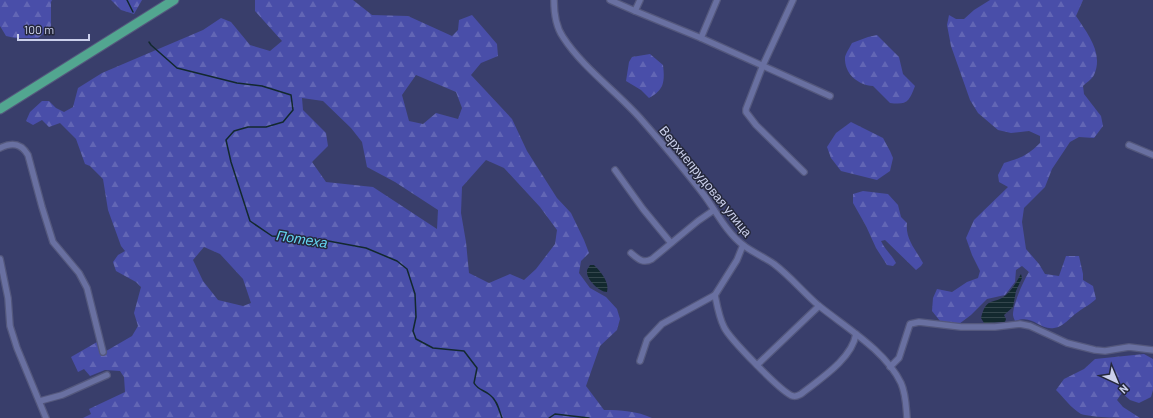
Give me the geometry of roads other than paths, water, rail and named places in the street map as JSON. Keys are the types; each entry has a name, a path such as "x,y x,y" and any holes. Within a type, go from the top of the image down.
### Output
{"main road":[{"path":"0,110 174,0"}],"street":[{"name":"Верхнепрудовая улица","path":"554,0 555,15 558,27 569,45 640,118 680,166 728,229 743,245 772,263 819,306 868,344 890,367 904,390 907,418"},
{"path":"610,0 702,38 830,96"},
{"path":"636,11 640,0"},
{"path":"702,38 717,0"},
{"path":"793,0 763,65 746,112 756,125 804,172"},
{"path":"0,148 12,144 24,148 28,155 53,242 79,273 87,288 103,352"},
{"path":"1129,145 1153,155"},
{"path":"615,170 671,243"},
{"path":"631,253 642,261 647,262 714,210"},
{"path":"640,361 647,340 662,324 715,294 737,260 743,245"},
{"path":"0,259 2,277 8,298 10,326 17,348 46,418"},
{"path":"715,294 723,326 736,343 785,392 792,396 796,396 824,377 838,364 852,348 855,342 856,334"},
{"path":"757,364 819,306"},
{"path":"890,367 899,358 910,324 919,322 961,327 995,327 1020,324 1030,326 1067,343 1095,350 1105,351 1129,348 1153,350"},
{"path":"40,401 62,395 107,375"}],"waterway":[{"name":"Потеха","path":"127,0 133,12"},
{"name":"Потеха","path":"149,42 177,68 237,83 262,86 291,95 293,110 283,122 266,127 248,127 234,131 226,140 231,162 250,221 272,236 323,240 366,248 397,261 407,269 415,294 416,317 413,331 416,339 433,348 464,351 477,368 474,383 477,387 492,397 498,405 502,418"},
{"name":"Потеха","path":"549,418 555,414 589,418"}]}
